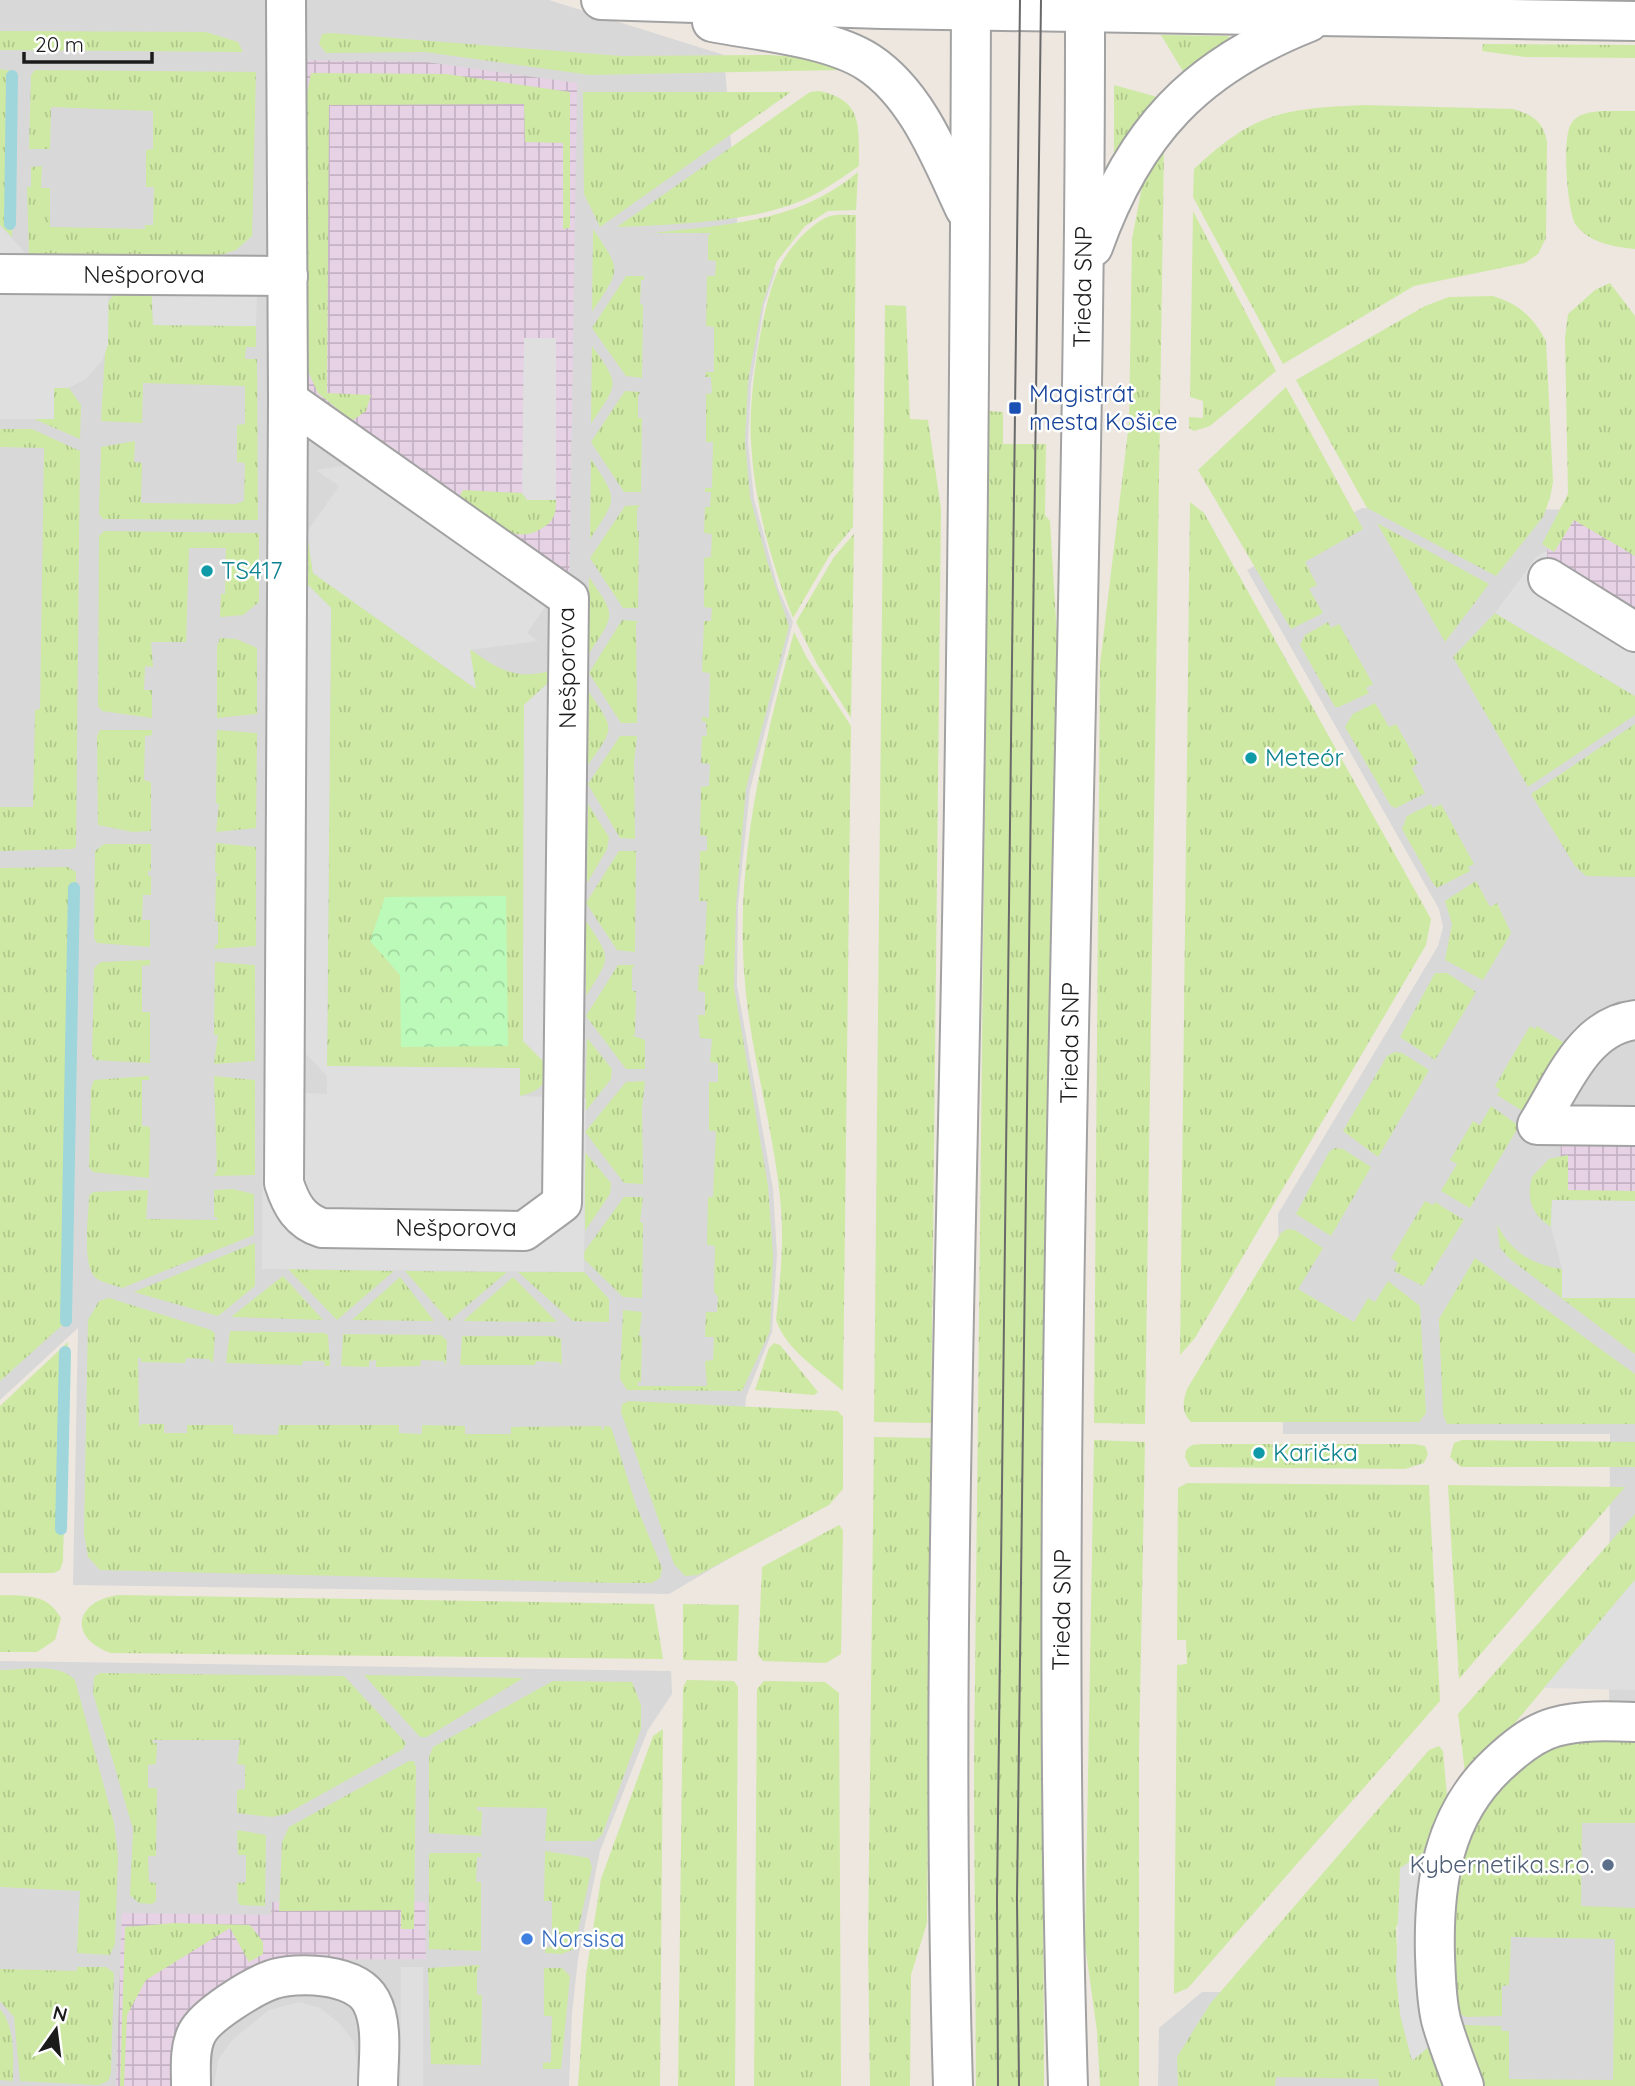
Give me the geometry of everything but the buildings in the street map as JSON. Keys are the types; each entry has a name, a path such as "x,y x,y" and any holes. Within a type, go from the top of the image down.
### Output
{"street":[{"name":"Nešporova","path":"286,0 288,400 284,1183 294,1208 312,1224 323,1228 524,1231 562,1203 569,598 288,400"},
{"path":"604,1 1085,6 1321,18 1635,21"},
{"path":"604,1 820,45 868,62 891,83 924,127 969,217"},
{"path":"953,2086 950,1686 964,847 971,5"},
{"name":"Trieda SNP","path":"1068,2086 1061,1669 1084,275 1085,6"},
{"path":"1084,275 1121,177 1154,129 1184,97 1231,60 1255,46 1321,18"},
{"name":"Nešporova","path":"0,274 288,276"},
{"path":"1548,578 1635,632"},
{"path":"1635,1020 1615,1025 1592,1039 1538,1125 1635,1126"},
{"path":"1464,2086 1441,2020 1435,1946 1435,1895 1439,1872 1461,1808 1486,1776 1527,1740 1553,1728 1582,1722 1635,1722"},
{"path":"191,2086 192,2049 197,2032 207,2020 270,1980 326,1976 360,1988 370,2000 377,2020 378,2086"}],"shaded area":[{"path":"0,0 549,0 724,55 741,269 776,270 764,305 751,385 748,442 754,499 778,588 793,622 750,790 738,905 737,985 773,1189 777,1254 772,1332 746,1397 735,1555 669,1594 73,1585 78,1328 0,1400"},
{"path":"287,60 426,62 577,83 569,598 288,400"},
{"path":"0,225 29,257 109,258 108,345 102,361 87,378 69,388 54,388 54,419 0,419"},
{"path":"152,295 257,296 256,326 153,325"},
{"path":"524,338 556,338 556,500 527,500 522,493"},
{"path":"357,464 547,604 527,633 538,641 470,650 476,689 313,573 307,532 339,486 316,470"},
{"path":"1362,508 1635,510 1635,2086 1158,2086 1159,2028 1202,1992 1437,1993 1609,1721 1610,1434 1283,1434 1278,1214 1438,946 1443,927 1439,909 1247,570"},
{"path":"1574,510 1635,546 1635,632 1548,578 1547,551"},
{"path":"1547,551 1548,578 1635,651 1635,696 1495,613 1537,556"},
{"path":"303,580 331,608 327,1066 520,1068 520,1096 586,1098 584,1272 262,1269 263,1091 327,1094 327,1076 300,1048"},
{"path":"553,678 550,1068 523,1041 524,705"},
{"path":"1561,1126 1635,1126 1635,1201 1560,1200"},
{"path":"1552,1200 1635,1201 1635,1298 1562,1298 1562,1269 1551,1227"},
{"path":"1635,1580 1635,1690 1544,1688 1632,1583"},
{"path":"0,1661 671,1671 672,1694 648,1730 600,1851 578,1959 572,2013 569,2086 0,2086"},
{"path":"1430,1848 1432,2044 1412,2061 1400,2014 1396,1975 1400,1868"},
{"path":"272,1902 425,1902 426,1959 272,1960 174,2037 173,2086 116,2086 122,1913 271,1915"},
{"path":"401,1967 423,1967 423,2086 401,2086"},
{"path":"299,2002 320,2008 339,2023 354,2042 360,2086 214,2086 218,2060 232,2040 269,2010"}],"green space":[{"path":"0,31 206,32 238,42 243,52 0,50"},
{"path":"322,34 621,56 798,57 841,70 590,75 425,52 326,53 319,44"},
{"path":"1161,35 1227,36 1234,40 1184,73"},
{"path":"1483,44 1635,45 1635,58 1525,57 1482,51"},
{"path":"0,69 12,71 15,76 12,237 0,225"},
{"path":"35,70 256,72 252,236 236,250 211,258 29,257 27,187 31,187 31,167 42,166 41,188 50,188 50,227 145,229 145,225 153,225 154,187 146,187 146,150 153,149 153,111 51,107 50,149 29,149 31,75"},
{"path":"311,73 446,74 570,92 570,228 563,229 563,143 525,142 524,104 329,105 327,393 371,395 366,411 352,421 318,393 305,365 301,124"},
{"path":"1114,85 1161,98 1117,154 1114,152"},
{"path":"819,91 845,101 856,118 859,166 843,177 802,201 753,215 706,222 617,227 810,92"},
{"path":"583,92 791,92 600,227 584,194"},
{"path":"1363,105 1513,109 1531,117 1540,124 1547,142 1546,238 1538,254 1525,263 1414,286 1283,364 1193,197 1194,169 1235,136 1271,117 1311,109"},
{"path":"1600,111 1635,111 1635,249 1595,240 1581,231 1573,217 1567,174 1568,131 1577,118"},
{"path":"1164,145 1145,1424 1094,1423 1100,664 1129,423 1132,239 1144,176"},
{"path":"858,172 856,210 828,211 805,226 777,261 762,305 748,381 745,442 750,497 768,564 789,626 746,788 736,905 734,987 768,1186 773,1255 770,1331 742,1391 627,1390 620,1379 623,1310 642,1312 639,1336 642,1337 641,1382 638,1382 638,1386 707,1386 705,1361 713,1360 714,1337 705,1337 706,1312 717,1312 718,1297 714,1292 715,1246 707,1245 708,1197 713,1197 716,1131 709,1131 709,1082 718,1082 718,1063 710,1062 712,1039 700,1038 698,1015 705,1015 705,992 698,991 699,965 704,965 707,901 699,901 700,851 707,851 707,836 700,835 701,787 709,786 710,764 701,763 702,736 707,736 706,722 702,721 702,717 709,718 710,673 702,672 704,621 711,621 712,608 704,607 704,558 711,557 712,534 704,533 705,507 710,507 711,492 705,492 705,488 712,488 713,442 706,442 706,394 712,393 711,377 705,377 706,372 714,372 714,327 706,326 707,276 715,276 716,261 708,260 708,236 711,233 653,233 735,223 786,211 835,189"},
{"path":"1193,211 1276,371 1210,426 1194,431 1189,428 1189,417 1203,418 1203,401 1190,397"},
{"path":"833,215 856,215 853,527 831,553 793,618 771,554 756,487 751,424 757,352 767,302 781,264 790,250 823,219"},
{"path":"593,229 609,254 614,270 613,278 592,312"},
{"path":"626,276 644,276 644,280 641,280 640,304 643,305 642,378 626,376 592,328"},
{"path":"1610,283 1635,316 1635,556 1574,520 1554,552 1542,544 1568,494 1565,338 1568,314 1595,290"},
{"path":"137,289 152,295 153,325 256,326 256,347 246,347 245,359 257,359 258,520 103,519 99,514 101,447 135,441 134,462 142,463 141,503 236,504 244,501 245,463 237,462 237,425 245,424 245,386 143,383 142,423 101,421 108,303 120,292"},
{"path":"1493,296 1524,312 1546,341 1553,482 1543,517 1496,576 1367,508 1296,380 1425,306 1449,297"},
{"path":"885,305 906,306 910,419 928,420 941,509 931,1423 874,1422"},
{"path":"592,346 608,369 612,385 607,400 591,424"},
{"path":"1286,387 1363,529 1305,562 1317,585 1309,589 1323,613 1291,629 1198,470"},
{"path":"54,388 69,388 81,405 80,439 34,419 53,419"},
{"path":"625,391 641,392 638,395 638,418 642,418 641,492 624,492 591,442"},
{"path":"989,411 1003,412 1003,444 1046,444 1045,515 1050,521 1057,638 1043,1852 1044,2086 976,2086 974,1774"},
{"path":"0,429 32,429 80,451 76,847 72,849 0,851 0,807 33,807 35,710 40,709 44,448 0,447"},
{"path":"591,459 610,492 611,499 610,507 590,539"},
{"path":"463,490 522,493 527,500 556,500 555,514 548,524 539,530 517,534 486,520 459,498"},
{"path":"1190,502 1204,513 1431,919 1426,945 1195,1338 1180,1355"},
{"path":"640,505 637,509 638,608 623,608 590,558 625,506"},
{"path":"1377,523 1489,584 1445,642"},
{"path":"104,531 259,533 259,602 243,615 220,617 221,594 225,594 226,548 189,548 186,642 151,642 153,667 145,666 144,690 152,690 152,718 102,711 98,706 99,536"},
{"path":"303,532 307,532 313,573 475,688 470,649 509,672 529,674 553,670 553,678 524,706 523,1040 550,1068 543,1084 531,1092 519,1096 519,1068 327,1066 331,608 303,580"},
{"path":"854,534 851,718 817,664 796,622 834,557"},
{"path":"589,577 604,601 609,616 589,654"},
{"path":"1495,613 1635,696 1635,715 1528,787 1453,657"},
{"path":"622,620 638,621 637,723 621,723 589,673"},
{"path":"1328,622 1331,628 1339,624 1373,684 1366,688 1369,693 1339,707 1335,707 1300,645 1305,635"},
{"path":"794,632 807,658 851,726 843,1391 814,1368 787,1341 776,1320 782,1250 781,1208 745,983 743,938 747,849 762,762"},
{"path":"220,638 236,639 257,648 257,714 217,718 217,646"},
{"path":"589,692 604,714 608,728 603,743 588,765"},
{"path":"1375,703 1389,727 1396,724 1418,763 1412,768 1425,793 1396,808 1391,806 1345,727 1353,714"},
{"path":"1635,724 1635,877 1586,876 1575,866 1531,794"},
{"path":"100,730 152,730 152,735 145,736 144,780 151,782 151,831 133,832 98,825 97,736"},
{"path":"217,730 257,733 256,828 216,832 219,804 216,803"},
{"path":"620,736 637,736 634,762 635,839 620,838 588,784"},
{"path":"588,804 609,837 607,849 587,883"},
{"path":"1431,804 1433,808 1441,804 1474,864 1468,867 1470,871 1437,888 1402,829 1407,816"},
{"path":"216,843 256,847 256,946 215,949 218,944 218,921 215,921 218,875 215,871"},
{"path":"104,844 151,844 151,871 148,871 148,876 151,876 151,895 143,895 142,920 150,920 150,947 97,943 94,938 95,851"},
{"path":"619,851 636,851 635,952 617,950 586,903"},
{"path":"68,867 76,872 69,1319 0,1381 0,868"},
{"path":"1476,881 1490,907 1497,903 1511,933 1483,980 1445,960 1452,924 1445,901"},
{"path":"506,896 508,1046 401,1047 400,975 370,941 385,897"},
{"path":"586,921 604,951 605,958 600,973 586,996"},
{"path":"150,960 150,965 142,966 142,1012 150,1012 150,1063 95,1060 92,1055 94,968 101,962"},
{"path":"215,962 255,965 255,1061 214,1064 218,1035 214,1035"},
{"path":"618,965 635,965 632,968 632,991 636,991 635,1035 631,1035 645,1040 645,1069 626,1069 586,1016"},
{"path":"1435,973 1447,973 1476,992 1435,1060 1400,1037"},
{"path":"1530,1026 1535,1029 1537,1026 1566,1044 1524,1112 1497,1095 1500,1090 1495,1086"},
{"path":"587,1038 612,1069 611,1079 585,1112"},
{"path":"1395,1052 1402,1053 1429,1070 1378,1157 1343,1131 1387,1056"},
{"path":"149,1076 149,1080 142,1080 142,1126 150,1127 149,1178 93,1172 89,1167 91,1088 94,1080"},
{"path":"214,1076 255,1080 255,1175 214,1176 217,1171"},
{"path":"645,1081 642,1108 643,1184 624,1183 585,1132 626,1082"},
{"path":"1491,1106 1519,1126 1470,1208 1441,1191 1457,1164 1450,1160 1473,1121 1480,1125"},
{"path":"1335,1148 1343,1149 1371,1167 1331,1236 1296,1214 1329,1152"},
{"path":"585,1152 611,1183 610,1194 585,1231"},
{"path":"1568,1155 1568,1190 1635,1191 1635,1201 1552,1200 1551,1227 1539,1217 1532,1206 1532,1177 1549,1159"},
{"path":"232,1189 254,1194 254,1235 122,1288 99,1280 91,1271 87,1239 89,1196 93,1192 148,1190 146,1219 217,1220 217,1217 214,1217 214,1190"},
{"path":"624,1197 643,1197 640,1222 643,1223 642,1298 623,1297 584,1259 584,1252"},
{"path":"1425,1201 1433,1205 1435,1202 1464,1220 1423,1286 1394,1271 1398,1263 1391,1258"},
{"path":"1497,1224 1508,1242 1523,1255 1541,1264 1562,1269 1562,1297 1635,1298 1635,1354 1510,1259 1500,1248"},
{"path":"1287,1229 1295,1230 1323,1248 1298,1289 1354,1322 1368,1298 1375,1302 1388,1281 1420,1306 1426,1413 1419,1422 1191,1422 1188,1418 1184,1406 1187,1389 1281,1233"},
{"path":"255,1243 255,1286 218,1316 134,1292"},
{"path":"1475,1258 1635,1374 1635,1424 1447,1424 1443,1414 1439,1319"},
{"path":"288,1269 394,1271 337,1320"},
{"path":"405,1271 507,1272 449,1321"},
{"path":"518,1272 584,1272 609,1299 609,1322 573,1321"},
{"path":"283,1276 323,1320 231,1317"},
{"path":"400,1277 434,1321 352,1320"},
{"path":"513,1277 557,1322 463,1321"},
{"path":"109,1298 211,1330 215,1334 213,1363 209,1359 186,1358 185,1363 141,1362 141,1358 138,1358 139,1428 141,1424 164,1424 164,1433 187,1433 187,1425 233,1425 233,1434 278,1435 279,1425 399,1425 399,1433 422,1434 422,1425 465,1426 465,1434 511,1434 511,1427 601,1426 602,1431 605,1426 611,1427 636,1505 662,1568 660,1578 652,1583 617,1583 100,1570 88,1557 84,1533 88,1320 99,1301"},
{"path":"230,1331 324,1333 328,1335 330,1366 325,1366 324,1361 303,1361 302,1365 226,1363"},
{"path":"343,1334 441,1335 447,1341 446,1366 444,1361 421,1360 420,1366 376,1367 376,1360 369,1361 369,1367 341,1366"},
{"path":"462,1336 554,1336 561,1339 562,1365 558,1362 536,1361 535,1365 460,1365"},
{"path":"68,1342 63,1561 60,1570 54,1573 0,1573 0,1406"},
{"path":"774,1343 780,1345 818,1392 814,1395 755,1390 769,1348"},
{"path":"629,1401 838,1411 843,1417 843,1489 829,1505 698,1575 685,1576 674,1564 621,1412 622,1404"},
{"path":"874,1437 931,1438 927,1923 911,1975 910,2086 870,2086 868,1944"},
{"path":"1094,1440 1145,1442 1139,1752 1139,2086 1100,2086 1097,2031 1085,1945"},
{"path":"1462,1440 1635,1442 1635,1467 1461,1467 1450,1457 1454,1443"},
{"path":"1414,1444 1425,1446 1428,1454 1424,1463 1405,1469 1190,1467 1185,1457 1186,1450 1192,1445"},
{"path":"1187,1483 1429,1485 1440,1701 1188,1988 1174,1994 1177,1665 1187,1664 1186,1640 1177,1640 1178,1488"},
{"path":"1448,1485 1625,1487 1459,1679"},
{"path":"1635,1514 1635,1580 1466,1781 1458,1714"},
{"path":"839,1525 843,1530 841,1654 826,1663 763,1661 758,1655 762,1567"},
{"path":"0,1595 35,1598 49,1604 61,1618 55,1640 37,1652 0,1652"},
{"path":"119,1595 654,1604 663,1659 111,1653 88,1638 82,1620 93,1604"},
{"path":"683,1604 739,1605 737,1661 683,1660"},
{"path":"50,1669 68,1674 75,1680 114,1823 118,1856 115,1944 110,1955 77,1953 80,1891 0,1887 0,1670"},
{"path":"100,1673 344,1676 406,1743 403,1749 286,1814 272,1817 237,1813 237,1790 245,1789 245,1765 237,1764 240,1740 153,1740 153,1743 157,1743 156,1764 148,1765 148,1788 157,1788 156,1856 148,1856 149,1882 156,1883 156,1901 152,1904 139,1903 130,1895 133,1829 93,1693 94,1677"},
{"path":"364,1675 523,1678 427,1737 420,1737"},
{"path":"687,1680 734,1681 738,1687 735,2086 678,2086 683,1687"},
{"path":"553,1681 632,1682 641,1705 641,1729 602,1835 595,1841 545,1841 547,1808 477,1807 477,1811 482,1811 481,1836 429,1833 429,1757 433,1747"},
{"path":"764,1681 825,1682 839,1693 841,2086 754,2086 757,1689"},
{"path":"663,1729 660,2086 578,2086 586,1974 601,1879 653,1736"},
{"path":"1635,1738 1635,1823 1582,1823 1581,1906 1635,1908 1635,2086 1477,2086 1462,2027 1464,2025 1501,2026 1502,2031 1509,2031 1509,2079 1613,2080 1615,1939 1511,1937 1509,1985 1502,1986 1502,2016 1466,2017 1457,2012 1453,1912 1463,1851 1475,1822 1494,1795 1520,1770 1543,1752 1570,1740"},
{"path":"1439,1746 1443,1751 1448,1807 1396,1928 1400,2014 1412,2060 1432,2044 1444,2086 1379,2086 1378,2079 1276,2077 1275,2086 1178,2086 1177,2057 1210,2004 1429,1750"},
{"path":"409,1761 414,1761 416,1767 414,1929 401,1929 401,1910 279,1911 282,1842 289,1827"},
{"path":"237,1830 266,1835 265,1906 240,1905 238,1902 237,1883 246,1882 246,1855 238,1855"},
{"path":"545,1851 589,1858 592,1867 574,1949 562,1954 545,1953 545,1948 552,1947 552,1901 544,1901"},
{"path":"429,1853 481,1853 481,1857 477,1857 476,1882 481,1882 481,1951 429,1949"},
{"path":"175,1923 250,1925 263,1942 263,1954 249,1962 230,1928 146,1980 127,2015 124,2086 120,2086 125,1927"},
{"path":"480,1965 477,1970 477,1995 482,1995 481,2065 431,2064 428,1968"},
{"path":"77,1967 106,1967 114,1973 111,2073 108,2081 99,2085 20,2081 14,2017 0,2001 0,1969 77,1971"},
{"path":"544,1968 562,1968 570,1976 561,2069 543,2069 543,2063 551,2062 552,2016 544,2016"},
{"path":"0,2009 11,2034 13,2081 0,2080"}],"waterway":[{"path":"10,224 12,76"},
{"path":"66,1321 74,888"},
{"path":"61,1529 65,1352"}],"tram line":[{"path":"998,2086 997,1898 1020,0"},
{"path":"1019,2086 1017,1898 1041,0"}],"place":[{"name":"Magistrát mesta Košice","path":"1015,408"},
{"name":"TS417","path":"207,571"},
{"name":"Meteór","path":"1251,758"},
{"name":"Karička","path":"1259,1453"},
{"name":"Kybernetika.s.r.o.","path":"1608,1865"},
{"name":"Norsisa","path":"527,1939"}]}
